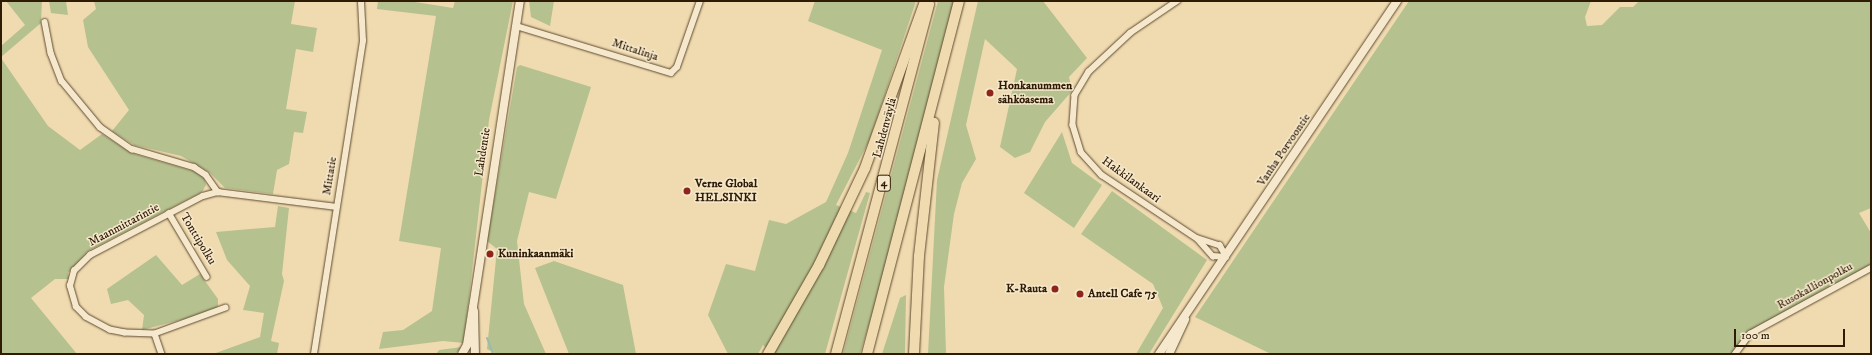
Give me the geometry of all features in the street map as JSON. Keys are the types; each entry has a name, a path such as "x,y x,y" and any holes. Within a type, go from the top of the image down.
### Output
{"highway":[{"path":"768,354 819,265 865,168 924,1"},
{"name":"Lahdenväylä","path":"836,354 930,1"},
{"path":"866,354 938,88 959,1"},
{"path":"914,354 919,256 938,88"}],"main road":[{"name":"Lahdentie","path":"462,354 467,345 520,1"},
{"name":"Vanha Porvoontie","path":"1159,354 1226,257 1397,1"},
{"name":"Lahdentie","path":"473,307 475,354"},
{"name":"Vanha Porvoontie","path":"1168,354 1188,311"}],"street":[{"name":"Mittatie","path":"314,354 336,208 364,41 361,1"},
{"name":"Mittalinja","path":"516,26 671,73 677,67 700,1"},
{"name":"Hakkilankaari","path":"1178,1 1131,33 1089,72 1075,95 1073,125 1081,152 1102,175 1198,239 1213,256 1226,257"},
{"path":"45,22 51,53 62,81 100,127 132,149 194,167 206,175 218,192 336,208"},
{"name":"Maanmittarintie","path":"218,192 169,213 90,255 74,271 70,286 76,307 98,325 126,333 155,334 226,308"},
{"name":"Tonttipolku","path":"169,213 207,277"},
{"name":"Hakkilankaari","path":"1198,239 1220,246 1226,257"},
{"name":"Rusokallionpolku","path":"1735,354 1750,334 1871,268"},
{"path":"155,334 162,354"}],"green space":[{"path":"6,1 42,1 41,23 1,57 1,46 25,25"},
{"path":"49,1 66,1 68,15 51,13"},
{"path":"94,1 295,1 291,24 317,28 313,52 296,49 286,109 307,112 303,133 294,132 289,164 277,170 273,194 225,188 209,172 181,156 134,145 112,131 129,110 88,47 83,20 96,9"},
{"path":"378,1 409,1 453,8 455,1 513,1 489,120 464,343 443,341 379,349 383,332 403,330 432,311 441,248 399,241 436,16 377,9"},
{"path":"529,1 554,1 550,26 531,17"},
{"path":"815,1 916,1 870,139 836,205 856,213 866,192 870,193 825,354 772,354 763,345 758,354 728,354 708,315 726,264 755,271 769,220 786,224 826,202 848,153 882,50 808,21"},
{"path":"938,1 954,1 880,289 860,354 843,354"},
{"path":"978,1 1043,1 1087,58 1069,77 1072,91 1045,122 1030,152 1015,158 1000,147 1017,69 985,39 966,125 976,159 962,183 954,214 944,287 946,354 928,354 937,180"},
{"path":"1409,1 1591,1 1585,17 1587,26 1602,25 1620,7 1633,7 1639,1 1871,1 1871,208 1859,213 1871,233 1871,264 1757,331 1739,354 1271,354 1195,317"},
{"path":"1,58 48,126 80,150 102,134 131,153 193,171 204,177 206,185 202,192 88,251 68,273 69,279 55,279 31,298 77,354 1,354"},
{"path":"520,65 591,87 556,199 529,192 517,241 524,304 546,354 497,354 487,349 497,249 487,241 517,67"},
{"path":"1062,132 1072,163 1102,185 1074,228 1024,193"},
{"path":"1112,191 1207,260 1149,354 1136,354 1163,308 1153,284 1081,234"},
{"path":"278,206 289,208 282,274 284,281 271,341 279,343 277,354 213,354 260,337 264,313 243,310 250,286 227,260 216,232 275,227"},
{"path":"156,255 182,285 200,274 218,299 218,306 211,312 142,330 144,315 128,300 111,304 107,289"},
{"path":"554,261 623,285 636,354 569,354 535,268"},
{"path":"906,295 905,354 882,354 900,298"},
{"path":"462,347 455,354 436,354 439,350"}],"waterway":[{"path":"487,338 493,354"}],"place":[{"name":"Honkanummen sähköasema","path":"990,93"},
{"name":"Verne Global HELSINKI","path":"687,191"},
{"name":"Kuninkaanmäki","path":"490,254"},
{"name":"K-Rauta","path":"1055,289"},
{"name":"Antell Cafe 75","path":"1080,294"}]}
